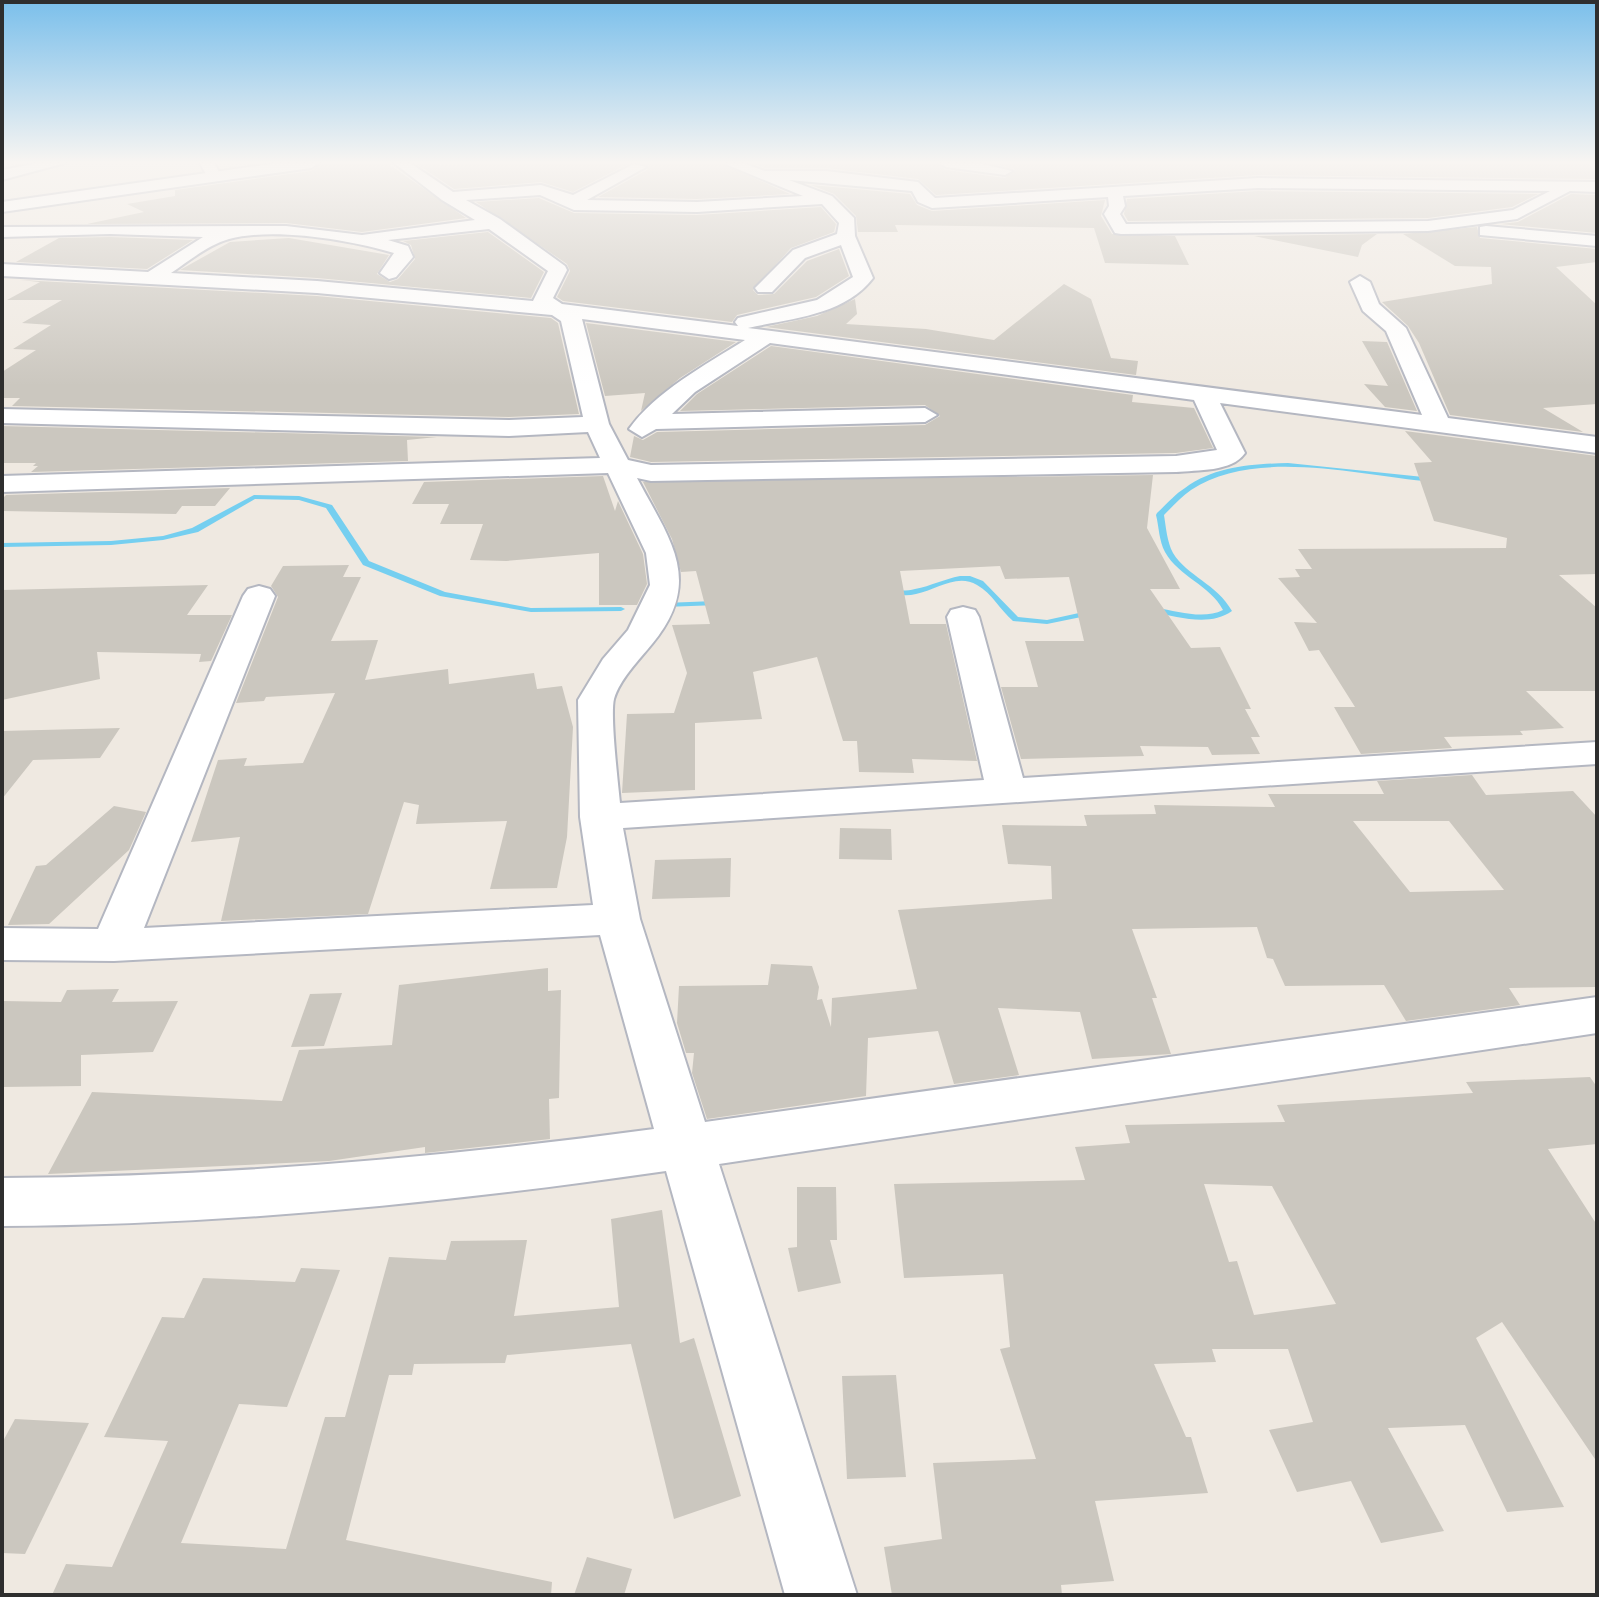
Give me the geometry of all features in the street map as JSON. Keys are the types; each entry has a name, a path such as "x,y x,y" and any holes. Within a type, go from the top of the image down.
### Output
{"street":[{"path":"153,277 222,238"},
{"path":"359,238 369,238"},
{"path":"365,238 402,250 404,257 389,273"},
{"path":"514,238 558,270 542,300 571,318 597,424 661,553 666,585 643,634 615,666 596,700 600,817 618,919 821,1595"},
{"path":"765,288 799,254 845,238"},
{"path":"717,328 813,308 847,296 863,278 847,238"},
{"path":"1556,238 1597,241"},
{"path":"2,270 317,287 555,309 1597,445"},
{"path":"1360,282 1370,307 1395,328 1439,426"},
{"path":"617,465 646,422 687,387 768,335"},
{"path":"2,484 617,465 651,473 797,468 1109,467 1217,460 1232,453 1204,395"},
{"path":"646,422 925,415"},
{"path":"2,416 509,428 597,424"},
{"path":"114,945 259,596"},
{"path":"963,617 1006,790"},
{"path":"600,817 1596,754"},
{"path":"2,944 114,945 618,919"},
{"path":"2,1202 188,1201 320,1191 686,1147 1597,1015"}],"building":[{"path":"59,238 193,240 147,269 16,262"},
{"path":"289,238 389,255 377,274 390,282 398,279 415,259 411,245 403,241 496,238 544,272 531,298 317,278 180,270 230,242"},
{"path":"528,238 819,238 791,248 753,290 758,295 774,294 807,261 839,249 849,276 816,297 737,315 732,322 563,301 557,297 570,271 567,264"},
{"path":"1097,238 1176,238 1189,265 1105,263"},
{"path":"1262,238 1372,238 1362,245 1358,257"},
{"path":"1409,238 1480,238 1597,249 1597,262 1556,267 1597,305 1597,404 1543,408 1583,432 1450,415 1419,343 1408,326 1382,302 1492,284 1491,267 1455,266"},
{"path":"20,280 317,296 551,318 558,323 579,414 509,417 12,406 20,398 2,398 2,372 36,350 13,349 51,325 22,323 62,300 7,300 40,282"},
{"path":"1064,284 1091,299 1111,358 1138,361 1136,375 766,327 817,316 855,299 857,314 846,324 926,329 994,340"},
{"path":"586,323 736,342 680,378 641,411 645,393 605,396"},
{"path":"1362,341 1387,342 1417,411 1385,407 1364,384 1388,386"},
{"path":"771,346 1133,395 1132,402 1194,408 1213,448 1176,453 651,462 630,457 634,436 643,440 657,432 925,425 940,416 925,405 680,411 697,394"},
{"path":"2,426 437,437 407,440 408,461 31,472 38,466 33,466 36,463 2,463"},
{"path":"1405,431 1597,456 1597,574 1559,575 1597,608 1597,691 1526,691 1564,728 1520,731 1523,735 1444,737 1452,748 1361,754 1334,707 1355,707 1319,650 1309,651 1294,622 1317,623 1278,578 1300,577 1295,569 1312,569 1298,549 1506,548 1507,538 1434,521 1414,463 1432,462"},
{"path":"1153,475 1147,528 1180,589 1150,589 1191,648 1220,647 1251,709 1245,709 1260,737 1251,737 1260,754 1212,755 1208,747 1140,746 1144,756 1021,759 1001,687 1038,687 1025,641 1084,641 1069,577 1005,579 1000,566 900,571 910,624 946,624 977,761 912,759 914,773 859,772 857,741 843,741 817,657 753,672 762,719 695,723 695,790 622,793 627,714 674,713 687,673 672,625 710,624 696,571 681,572 672,539 643,482"},
{"path":"603,476 615,511 618,501 643,554 647,584 637,605 599,605 599,553 506,561 470,560 483,524 440,524 449,504 412,504 424,482"},
{"path":"230,488 215,506 182,506 176,514 2,511 2,499 6,495"},
{"path":"349,565 343,577 361,577 331,641 378,640 365,680 448,669 449,684 534,673 537,689 562,686 573,727 567,837 557,888 490,889 507,821 416,824 419,805 404,802 368,914 221,921 240,837 191,842 218,760 247,758 244,766 303,763 335,693 266,697 264,701 236,703 278,597 271,586 283,566"},
{"path":"208,585 187,615 232,615 211,661 199,662 201,654 97,652 100,679 2,700 2,590"},
{"path":"120,728 100,758 33,760 2,799 2,731"},
{"path":"1472,775 1486,795 1573,791 1597,817 1597,987 1509,988 1520,1005 1406,1021 1384,985 1285,986 1273,959 1267,958 1257,927 1132,929 1157,998 1152,998 1171,1054 1092,1059 1080,1012 998,1008 1019,1075 954,1084 938,1031 868,1038 866,1096 707,1119 692,1073 694,1053 686,1053 677,1023 679,986 768,985 771,964 812,966 819,987 817,1000 822,999 831,1027 832,998 917,989 898,910 1052,899 1051,866 1008,864 1002,825 1087,826 1084,815 1156,814 1154,805 1275,807 1268,794 1384,794 1377,781","holes":["1353,821 1449,821 1504,890 1410,892"]},
{"path":"114,806 146,812 129,850 49,924 8,925 36,866 46,865"},
{"path":"840,828 891,829 892,860 839,859"},
{"path":"731,858 730,897 652,899 655,860"},
{"path":"548,968 548,991 561,990 559,1098 549,1099 550,1139 425,1153 425,1147 329,1161 48,1174 92,1092 282,1101 299,1050 392,1045 399,985"},
{"path":"119,989 112,1002 178,1001 153,1052 81,1055 81,1086 2,1087 2,1001 61,1002 67,990"},
{"path":"342,993 324,1046 291,1047 310,994"},
{"path":"1590,1077 1597,1087 1597,1144 1548,1149 1597,1225 1597,1462 1502,1322 1476,1338 1564,1507 1507,1512 1465,1425 1388,1428 1444,1531 1381,1543 1351,1481 1297,1492 1269,1430 1313,1422 1288,1349 1212,1349 1216,1362 1154,1364 1186,1437 1191,1437 1208,1493 1095,1501 1114,1581 1061,1585 1062,1595 892,1595 884,1547 942,1539 933,1463 1036,1459 1000,1349 1010,1347 1003,1274 904,1278 894,1184 1085,1180 1075,1147 1130,1143 1125,1125 1285,1122 1277,1105 1473,1093 1466,1082","holes":["1204,1184 1272,1186 1336,1304 1254,1315 1237,1261 1229,1262"]},
{"path":"797,1187 836,1187 837,1240 830,1240 841,1283 798,1292 788,1248 797,1247"},
{"path":"662,1210 680,1343 694,1338 741,1496 674,1519 631,1344 507,1355 505,1363 414,1364 412,1375 389,1375 346,1540 552,1582 551,1595 52,1595 66,1564 112,1567 168,1441 104,1437 162,1317 184,1318 203,1278 295,1282 301,1268 340,1270 287,1407 239,1404 181,1543 286,1549 325,1417 345,1417 389,1257 446,1260 451,1241 527,1240 514,1316 619,1307 611,1219"},
{"path":"896,1375 906,1477 847,1479 842,1376"},
{"path":"15,1419 89,1423 25,1554 2,1553 2,1443"},
{"path":"587,1557 632,1569 624,1595 574,1595"}],"waterway":[{"path":"1156,610 1203,617 1228,611 1217,595 1183,568 1169,552 1160,515 1188,489 1219,473 1252,466 1288,464 1433,480"},
{"path":"2,545 111,543 163,538 195,530 254,497 299,498 329,507 366,563 443,594 531,610 621,609"},
{"path":"894,592 916,592 949,580 970,579 985,587 1016,619 1047,622 1088,613"},
{"path":"664,605 715,603"}]}
